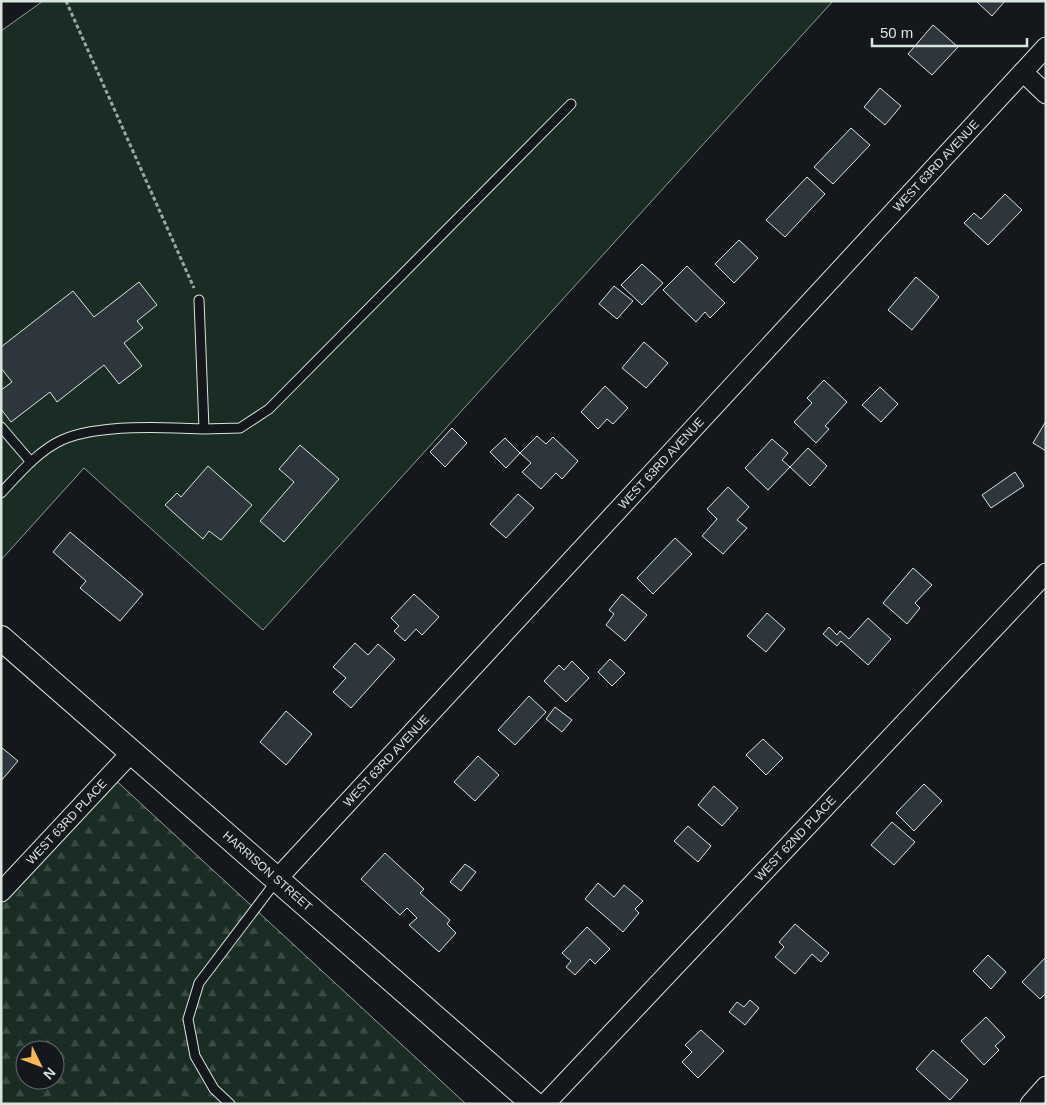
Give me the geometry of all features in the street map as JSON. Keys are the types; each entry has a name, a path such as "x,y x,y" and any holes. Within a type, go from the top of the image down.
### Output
{"street":[{"name":"WEST 63RD AVENUE","path":"277,879 1046,47"},
{"path":"1023,72 1046,94"},
{"name":"WEST 62ND PLACE","path":"545,1104 1046,573"},
{"name":"HARRISON STREET","path":"1,638 534,1104"},
{"name":"WEST 63RD PLACE","path":"1,892 132,752"},
{"path":"1030,1104 1046,1086"}],"lane":[{"path":"1,493 43,452 62,440 79,434 172,427 204,429 240,428 269,409 571,104"},
{"path":"199,300 204,429"},
{"path":"1,427 32,462"},
{"path":"230,1104 214,1089 195,1056 188,1019 199,983 277,879"}],"path":[{"path":"66,1 199,300"}],"green space":[{"path":"43,1 833,1 263,630 84,468 1,560 1,31"},
{"path":"110,775 466,1104 1,1104 1,892"}],"building":[{"path":"976,1 1005,1 992,16"},
{"path":"933,25 958,47 932,75 908,54"},
{"path":"880,88 901,106 885,125 864,107"},
{"path":"851,128 870,145 833,184 814,167"},
{"path":"807,177 825,194 785,237 766,220"},
{"path":"1005,194 1022,210 988,245 964,223 974,213 981,219"},
{"path":"739,240 758,258 734,283 715,264"},
{"path":"642,264 663,283 642,305 621,285"},
{"path":"687,266 725,303 710,318 705,312 696,322 663,290"},
{"path":"916,277 939,297 912,330 888,310"},
{"path":"139,282 157,305 137,321 143,328 124,343 142,366 119,384 104,365 57,402 50,392 11,422 1,409 1,390 12,382 1,368 1,347 73,291 94,317"},
{"path":"614,286 633,301 617,319 599,304"},
{"path":"644,342 668,363 646,388 622,368"},
{"path":"824,380 847,402 825,426 829,429 816,443 794,422 812,403 807,398"},
{"path":"605,386 628,408 613,424 607,419 598,429 581,412"},
{"path":"880,387 898,404 881,422 862,405"},
{"path":"1046,421 1046,451 1033,443"},
{"path":"452,428 467,443 445,467 430,452"},
{"path":"537,436 546,444 553,437 578,461 562,479 556,473 541,489 522,472 531,463 520,453"},
{"path":"505,438 520,453 506,468 490,452"},
{"path":"772,439 788,453 782,460 790,467 768,490 745,468"},
{"path":"300,445 339,479 284,542 260,521 294,482 279,469"},
{"path":"808,448 827,466 810,486 790,467"},
{"path":"208,466 252,505 221,540 209,531 203,539 165,505 177,493 181,497"},
{"path":"1015,472 1024,486 991,508 982,495"},
{"path":"728,487 749,507 737,520 747,528 723,554 702,536 717,519 707,509"},
{"path":"518,494 534,508 506,538 490,524"},
{"path":"70,532 143,594 120,621 80,588 86,581 53,552"},
{"path":"675,538 692,554 653,594 637,578"},
{"path":"913,568 932,585 915,603 920,608 907,624 883,603"},
{"path":"414,594 439,617 422,635 416,629 405,641 394,631 399,626 391,618"},
{"path":"622,594 647,615 625,641 606,625 614,614 609,610"},
{"path":"767,613 785,629 766,652 747,636"},
{"path":"868,618 891,639 868,665 841,641 837,646 823,634 829,627 837,635 840,631 849,639"},
{"path":"355,643 368,655 378,644 395,659 351,708 333,692 346,678 333,667"},
{"path":"610,659 625,673 612,686 598,672"},
{"path":"572,661 589,678 566,702 544,681 559,665 564,670"},
{"path":"529,696 546,712 515,745 498,730"},
{"path":"555,707 572,720 562,732 546,719"},
{"path":"286,711 312,734 286,765 260,742"},
{"path":"763,739 783,758 766,775 746,755"},
{"path":"1,747 18,761 1,781"},
{"path":"478,756 499,775 475,801 454,782"},
{"path":"924,784 942,801 914,831 896,813"},
{"path":"714,786 738,808 722,826 698,805"},
{"path":"892,822 915,842 894,865 871,845"},
{"path":"688,826 711,846 698,862 674,841"},
{"path":"385,853 424,889 420,893 450,920 447,924 456,933 439,952 409,925 417,918 407,908 400,915 361,879"},
{"path":"465,864 476,872 461,891 450,882"},
{"path":"598,883 614,897 624,885 643,901 635,909 639,913 623,932 585,899"},
{"path":"795,924 829,953 821,962 812,954 795,974 775,957 784,947 779,942"},
{"path":"587,927 610,949 595,964 590,959 575,975 566,967 571,961 562,953"},
{"path":"988,955 1006,972 991,989 973,971"},
{"path":"1046,957 1046,993 1040,999 1022,982"},
{"path":"750,1000 759,1008 745,1025 729,1012 737,1002 744,1007"},
{"path":"986,1017 1005,1037 995,1046 999,1050 984,1065 961,1041"},
{"path":"701,1030 724,1051 698,1078 682,1062 692,1052 685,1045"},
{"path":"933,1050 968,1080 950,1100 916,1069"}]}
